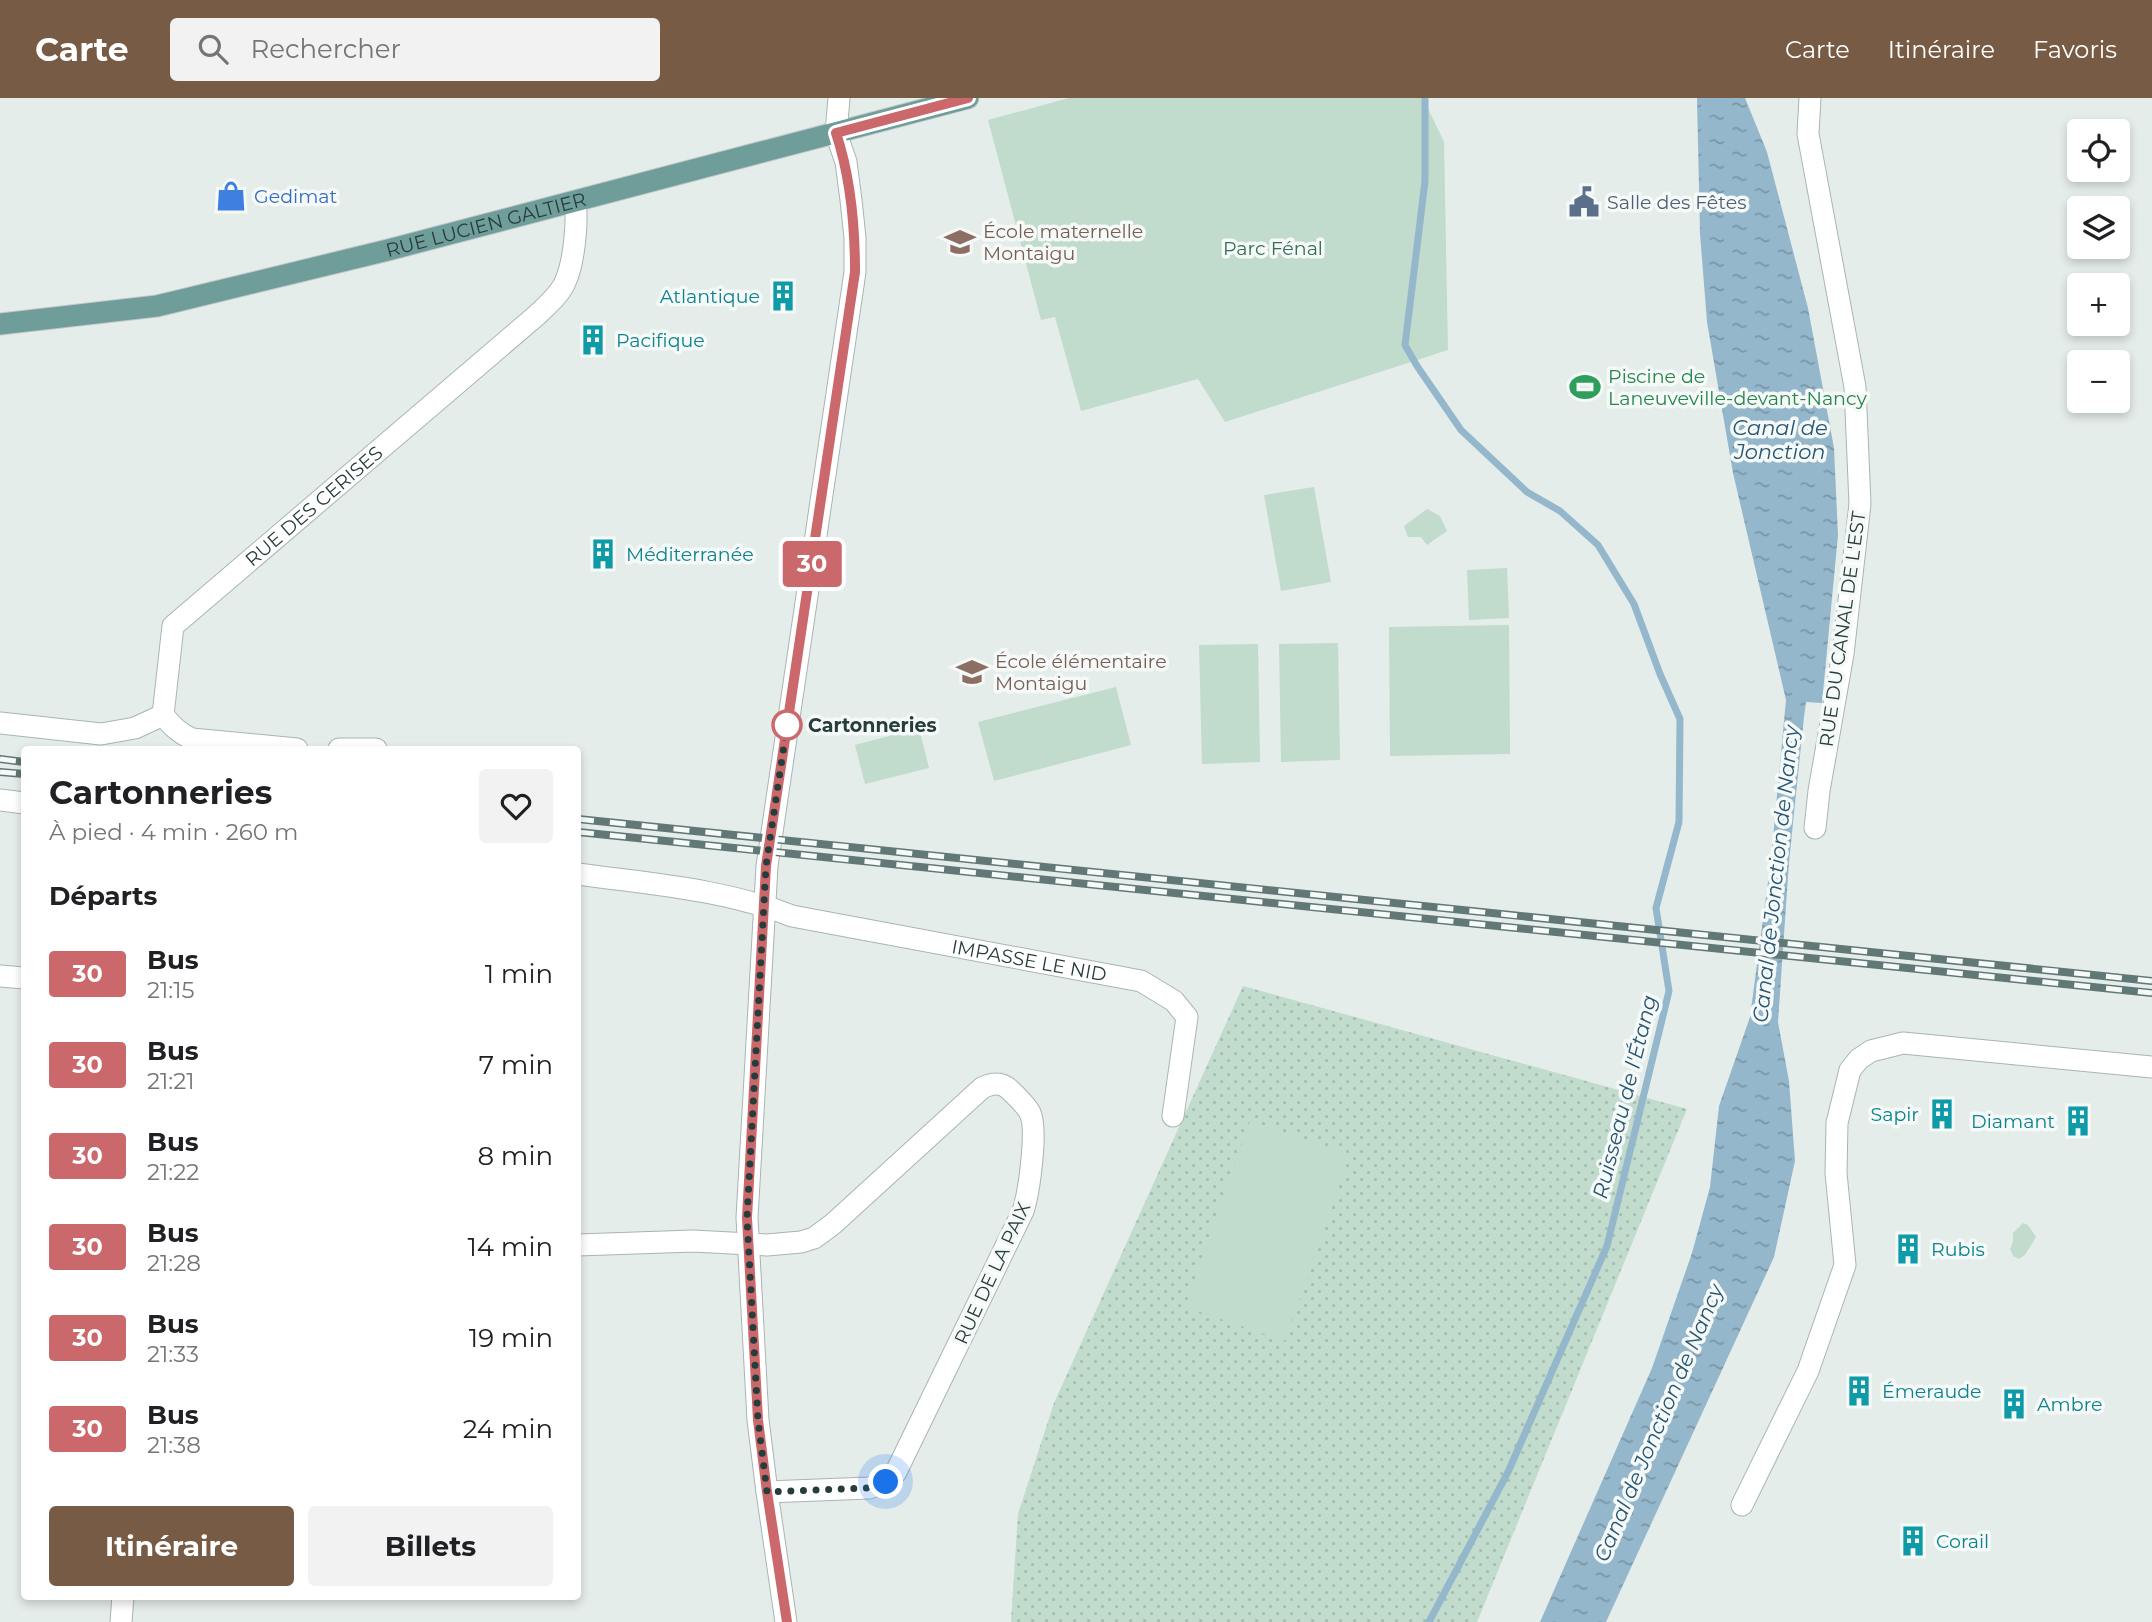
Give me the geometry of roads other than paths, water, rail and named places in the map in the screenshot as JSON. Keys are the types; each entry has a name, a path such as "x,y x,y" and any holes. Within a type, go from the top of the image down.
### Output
{"main road":[{"name":"RUE LUCIEN GALTIER","path":"0,324 157,306 575,202 968,98"}],"street":[{"path":"786,1622 758,1420 747,1244 764,905 772,828 855,272 855,237 846,162 836,133 839,98"},
{"name":"RUE DU CANAL DE L'EST","path":"1810,98 1808,134 1855,387 1860,503 1843,654 1815,828"},
{"name":"RUE DES CERISES","path":"163,715 173,626 556,296 566,281 577,225 575,202"},
{"path":"0,723 101,734 135,728 163,715 180,734 192,739 266,746"},
{"path":"0,800 21,803"},
{"path":"581,874 706,891 764,905"},
{"name":"IMPASSE LE NID","path":"764,905 792,916 1141,981 1153,986 1174,1001 1186,1017 1173,1116"},
{"path":"0,976 21,978"},
{"path":"1742,1505 1808,1371 1845,1265 1836,1173 1837,1123 1850,1070 1859,1059 1871,1051 1903,1043 2152,1067"},
{"name":"RUE DE LA PAIX","path":"747,1244 801,1242 814,1238 989,1084 1001,1084 1008,1088 1029,1111 1034,1127 1028,1197 1023,1211 896,1472 886,1482 869,1488 767,1492"},
{"path":"581,1245 693,1241 747,1244"},
{"path":"121,1622 123,1600"}],"water":[{"path":"1697,98 1745,98 1767,152 1808,308 1834,448 1838,535 1822,703 1806,702 1789,862 1778,1022 1789,1081 1795,1161 1774,1257 1606,1622 1540,1622 1652,1368 1692,1253 1710,1187 1719,1106 1750,1017 1771,859 1786,700 1733,473 1707,322 1700,234"}],"waterway":[{"name":"Ruisseau de l'Étang","path":"1425,98 1425,181 1405,345 1461,430 1527,492 1560,511 1598,545 1634,604 1680,719 1679,822 1656,908 1669,991 1607,1246 1508,1472 1429,1622"}],"railway":[{"path":"0,759 21,762"},
{"path":"0,772 21,774"},
{"path":"581,819 2152,981"},
{"path":"581,832 2152,993"}],"place":[{"name":"Gedimat","path":"231,196"},
{"name":"Salle des Fêtes","path":"1584,202"},
{"name":"École maternelle Montaigu","path":"960,242"},
{"name":"Atlantique","path":"783,296"},
{"name":"Pacifique","path":"593,340"},
{"name":"Piscine de Laneuveville-devant-Nancy","path":"1585,387"},
{"name":"Méditerranée","path":"603,554"},
{"name":"École élémentaire Montaigu","path":"972,672"},
{"name":"Cartonneries","path":"787,725"},
{"name":"Sapir","path":"1942,1114"},
{"name":"Diamant","path":"2078,1121"},
{"name":"Rubis","path":"1908,1249"},
{"name":"Émeraude","path":"1859,1391"},
{"name":"Ambre","path":"2014,1404"},
{"name":"Corail","path":"1913,1541"}],"park label":[{"name":"Parc Fénal","path":"1273,248"}],"water label":[{"name":"Canal de Jonction","path":"1780,440"},
{"name":"Canal de Jonction de Nancy","path":"1776,874"},
{"name":"Canal de Jonction de Nancy","path":"1659,1423"}]}
